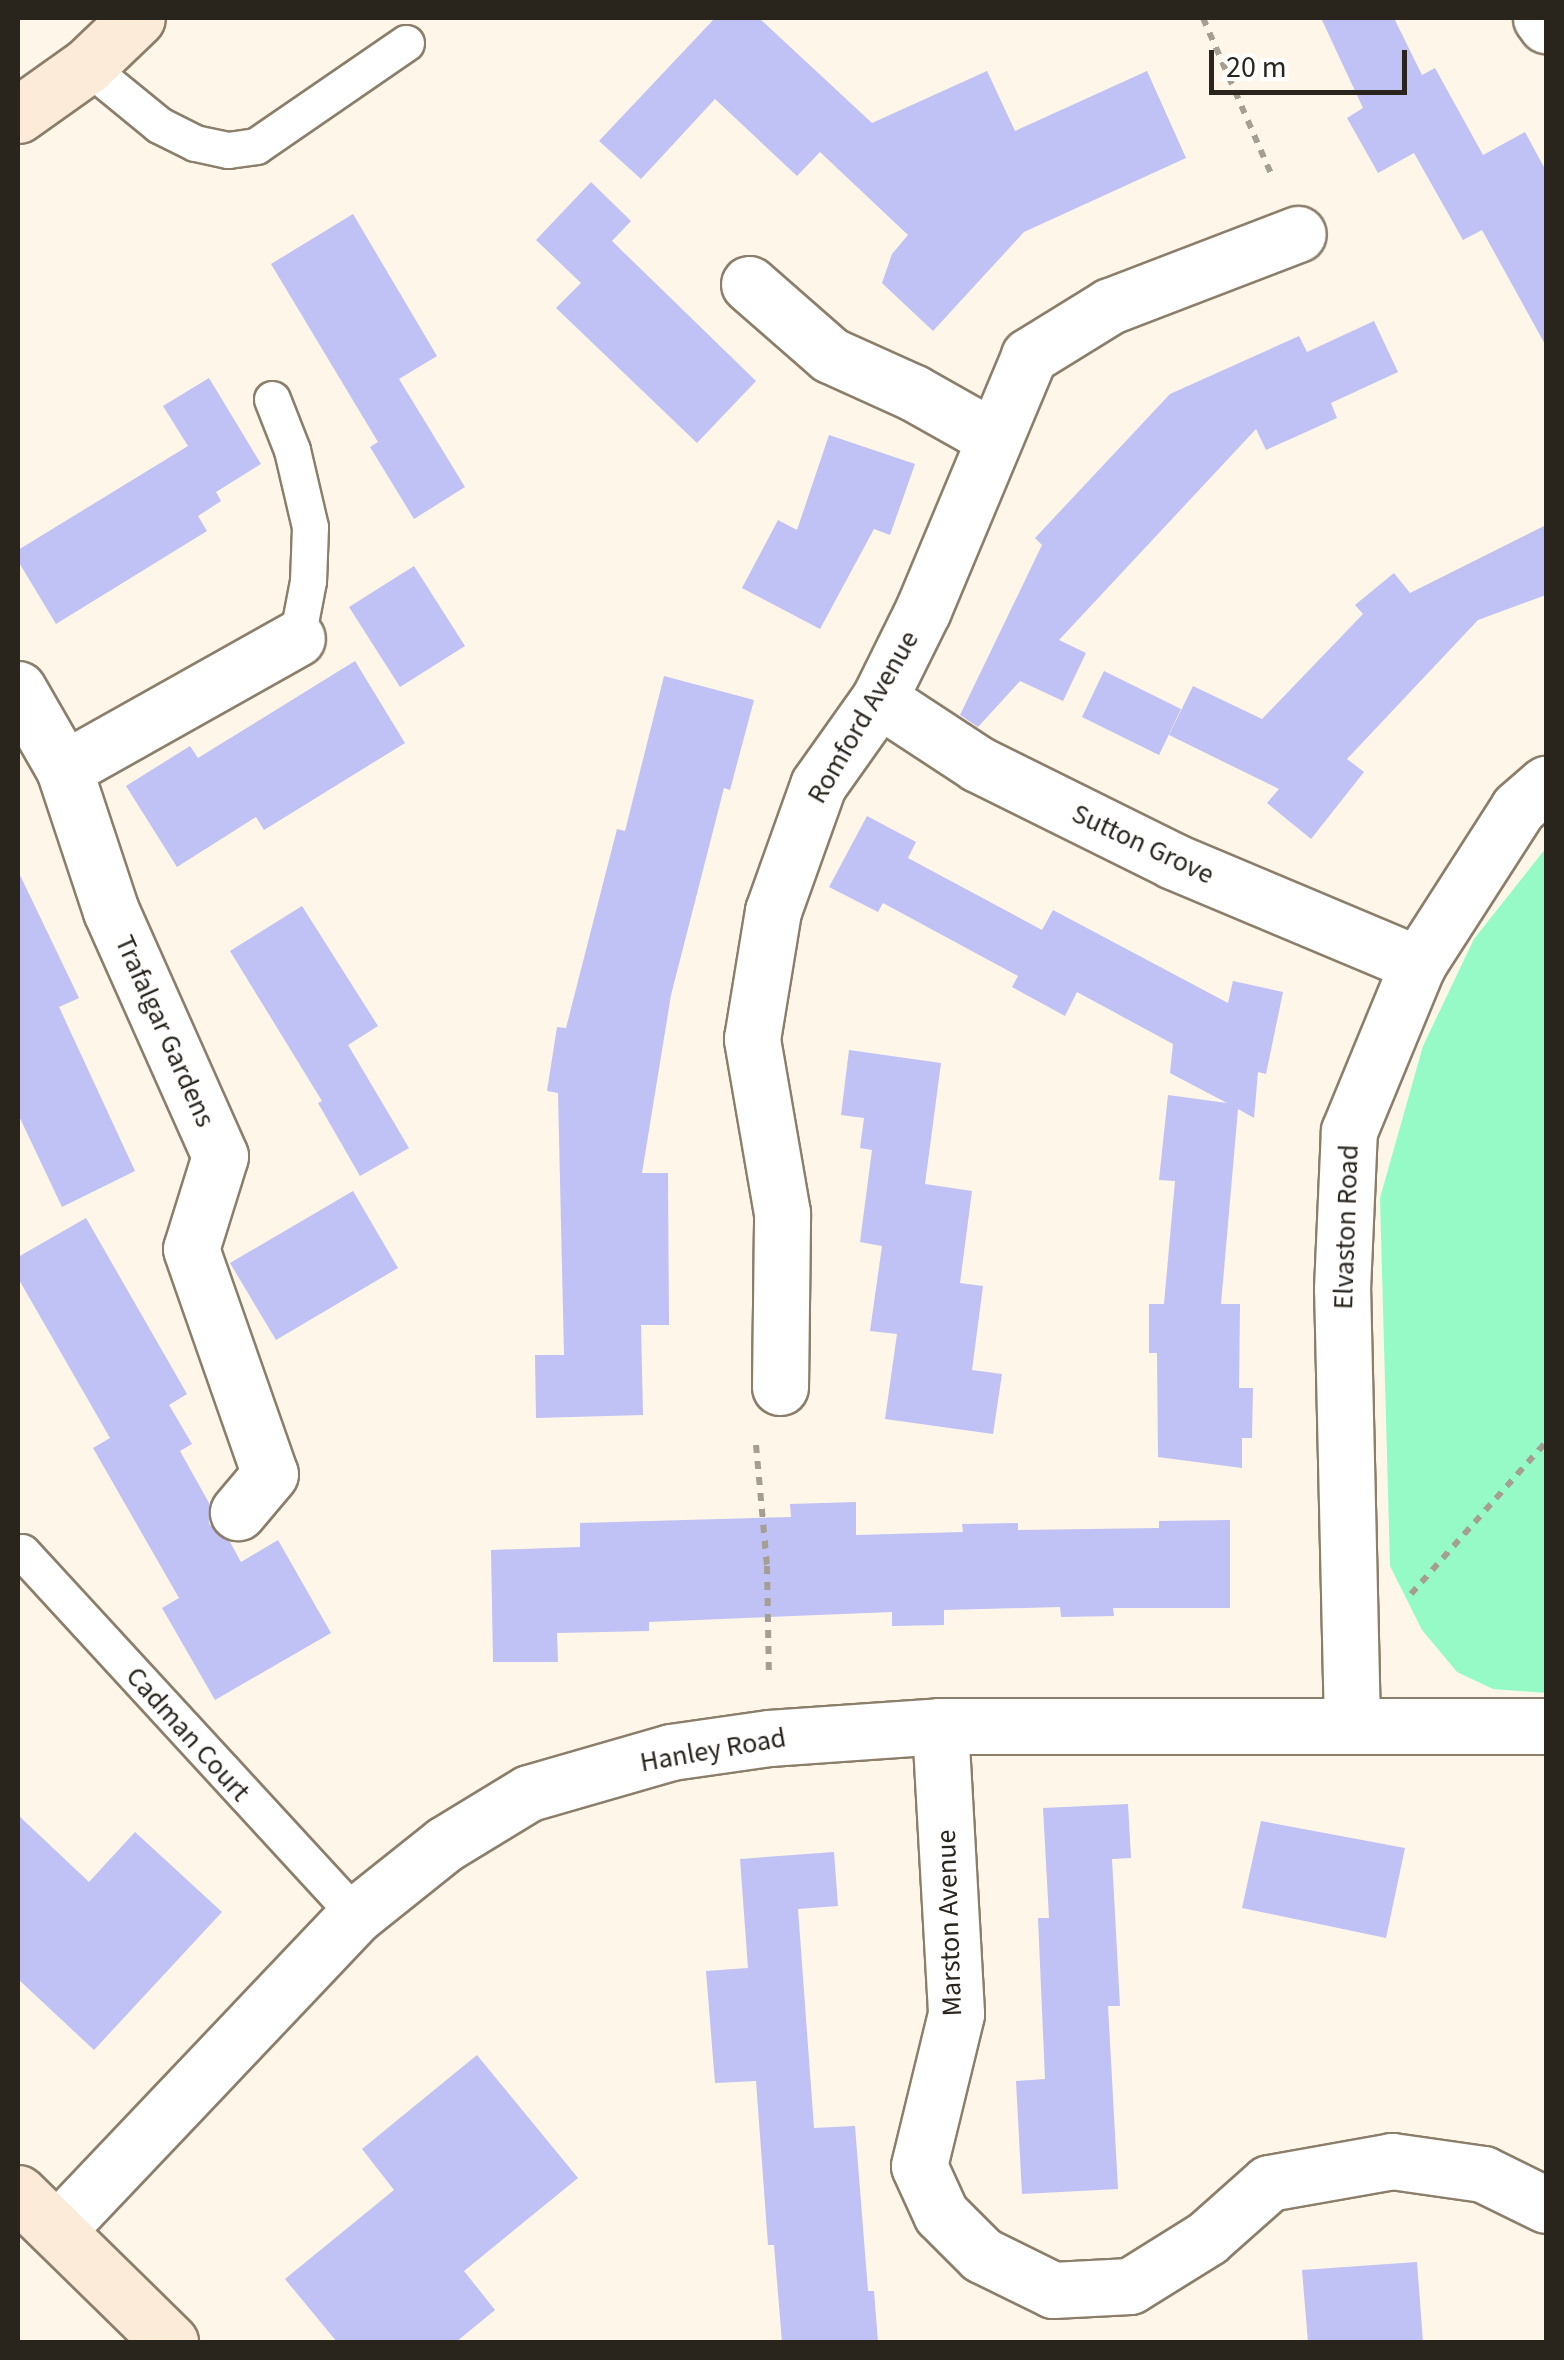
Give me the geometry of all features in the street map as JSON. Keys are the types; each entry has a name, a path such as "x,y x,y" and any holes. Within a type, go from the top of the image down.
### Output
{"main road":[{"path":"18,115 87,66 137,18"},
{"path":"18,2193 170,2342"}],"street":[{"path":"1541,18 1546,25"},
{"name":"Romford Avenue","path":"780,1387 782,1213 752,1040 773,911 818,786 880,699 922,610 1028,356 1110,306 1298,234"},
{"path":"749,284 830,355 914,392 994,438"},
{"path":"64,769 296,638"},
{"name":"Trafalgar Gardens","path":"18,688 64,769 111,911 220,1156 191,1249 270,1474 238,1512"},
{"name":"Sutton Grove","path":"880,699 978,764 1120,834 1418,964"},
{"name":"Elvaston Road","path":"1352,1725 1342,1290 1348,1130 1418,964 1518,808 1546,784"},
{"name":"Hanley Road","path":"57,2230 356,1915 445,1844 529,1793 671,1752 769,1738 940,1726 1546,1726"},
{"name":"Marston Avenue","path":"940,1726 956,2014 919,2166 941,2214 982,2255 1052,2290 1130,2286 1207,2238 1269,2182 1392,2161 1483,2174 1546,2204"}],"lane":[{"path":"87,66 159,125 195,144 228,150 256,146 406,43"},
{"path":"272,399 292,450 310,527 308,581 296,638"},
{"name":"Cadman Court","path":"22,1552 356,1915"}],"path":[{"path":"1204,18 1298,234"},
{"path":"769,1738 767,1566 755,1440 780,1387"},
{"path":"1406,1600 1546,1442"}],"green space":[{"path":"1546,848 1546,1693 1493,1689 1457,1672 1422,1630 1390,1566 1380,1198 1423,1046 1474,939"}],"building":[{"path":"715,18 759,18 872,123 987,71 1015,131 1147,71 1186,158 1024,232 933,331 882,283 892,254 908,235 820,152 797,176 715,99 641,179 599,141"},
{"path":"1321,18 1394,18 1422,75 1435,68 1483,155 1525,132 1546,171 1546,346 1482,230 1463,240 1414,153 1378,173 1347,118 1363,108"},
{"path":"591,182 631,221 612,241 756,381 697,443 556,308 581,283 536,240"},
{"path":"353,214 437,356 399,379 465,487 414,519 370,447 378,442 271,264"},
{"path":"1374,321 1398,372 1331,403 1337,418 1266,450 1256,429 1059,640 1086,653 1063,701 1020,681 978,727 960,715 1042,545 1035,538 1170,394 1299,336 1307,352"},
{"path":"209,378 261,464 216,492 221,501 198,516 207,531 56,624 18,561 18,550 188,446 163,406"},
{"path":"829,435 915,464 890,535 874,529 820,629 742,588 778,520 797,530"},
{"path":"1546,525 1546,595 1478,620 1347,759 1364,772 1311,839 1267,803 1279,789 1169,735 1193,686 1262,719 1363,614 1355,605 1394,573 1410,593"},
{"path":"414,566 465,646 400,687 349,607"},
{"path":"355,661 405,743 264,830 256,817 177,867 126,786 190,746 198,758"},
{"path":"1104,671 1181,709 1159,755 1082,717"},
{"path":"664,676 754,700 730,790 724,788 671,995 642,1173 668,1173 669,1325 641,1325 643,1415 536,1418 535,1355 564,1355 558,1093 547,1091 557,1027 566,1028 617,829 625,831"},
{"path":"867,816 916,842 908,858 1042,930 1053,910 1228,1003 1233,981 1283,992 1266,1074 1258,1072 1254,1118 1238,1109 1221,1304 1240,1304 1239,1388 1253,1388 1252,1438 1242,1438 1242,1468 1158,1457 1157,1353 1149,1353 1149,1304 1164,1304 1175,1181 1159,1180 1168,1095 1227,1103 1170,1073 1173,1044 1077,992 1065,1016 1012,987 1018,976 883,903 878,912 829,887"},
{"path":"18,871 79,998 59,1007 135,1171 62,1207 18,1114"},
{"path":"302,906 378,1026 348,1045 409,1148 360,1176 318,1103 322,1101 230,951"},
{"path":"849,1050 941,1063 925,1184 972,1191 960,1283 983,1286 972,1370 1002,1374 993,1434 885,1419 897,1334 870,1331 882,1246 860,1242 872,1150 860,1148 864,1118 841,1115"},
{"path":"353,1191 398,1268 276,1340 230,1263"},
{"path":"86,1218 187,1394 169,1405 192,1444 180,1451 209,1503 209,1524 230,1542 241,1562 278,1540 331,1633 215,1700 162,1608 179,1598 93,1448 110,1438 18,1278 18,1257"},
{"path":"856,1502 856,1535 963,1532 962,1524 1018,1523 1018,1530 1159,1528 1159,1521 1230,1520 1230,1608 1113,1608 1114,1616 1061,1617 1060,1607 944,1610 944,1625 892,1626 892,1612 649,1622 649,1631 557,1633 558,1662 493,1662 491,1550 580,1547 580,1523 791,1517 790,1504"},
{"path":"1128,1804 1131,1858 1112,1859 1120,2006 1108,2006 1118,2189 1022,2194 1016,2081 1045,2079 1038,1918 1049,1918 1043,1808"},
{"path":"18,1815 89,1882 135,1832 222,1912 94,2050 18,1979"},
{"path":"1261,1821 1405,1848 1386,1938 1242,1908"},
{"path":"834,1852 838,1906 798,1909 814,2128 855,2126 868,2291 874,2291 878,2342 782,2342 774,2245 768,2245 756,2081 715,2083 706,1971 748,1968 740,1859"},
{"path":"477,2055 578,2178 464,2271 495,2310 456,2342 337,2342 285,2279 394,2190 362,2149"},
{"path":"1417,2262 1423,2342 1308,2342 1302,2270"}]}
